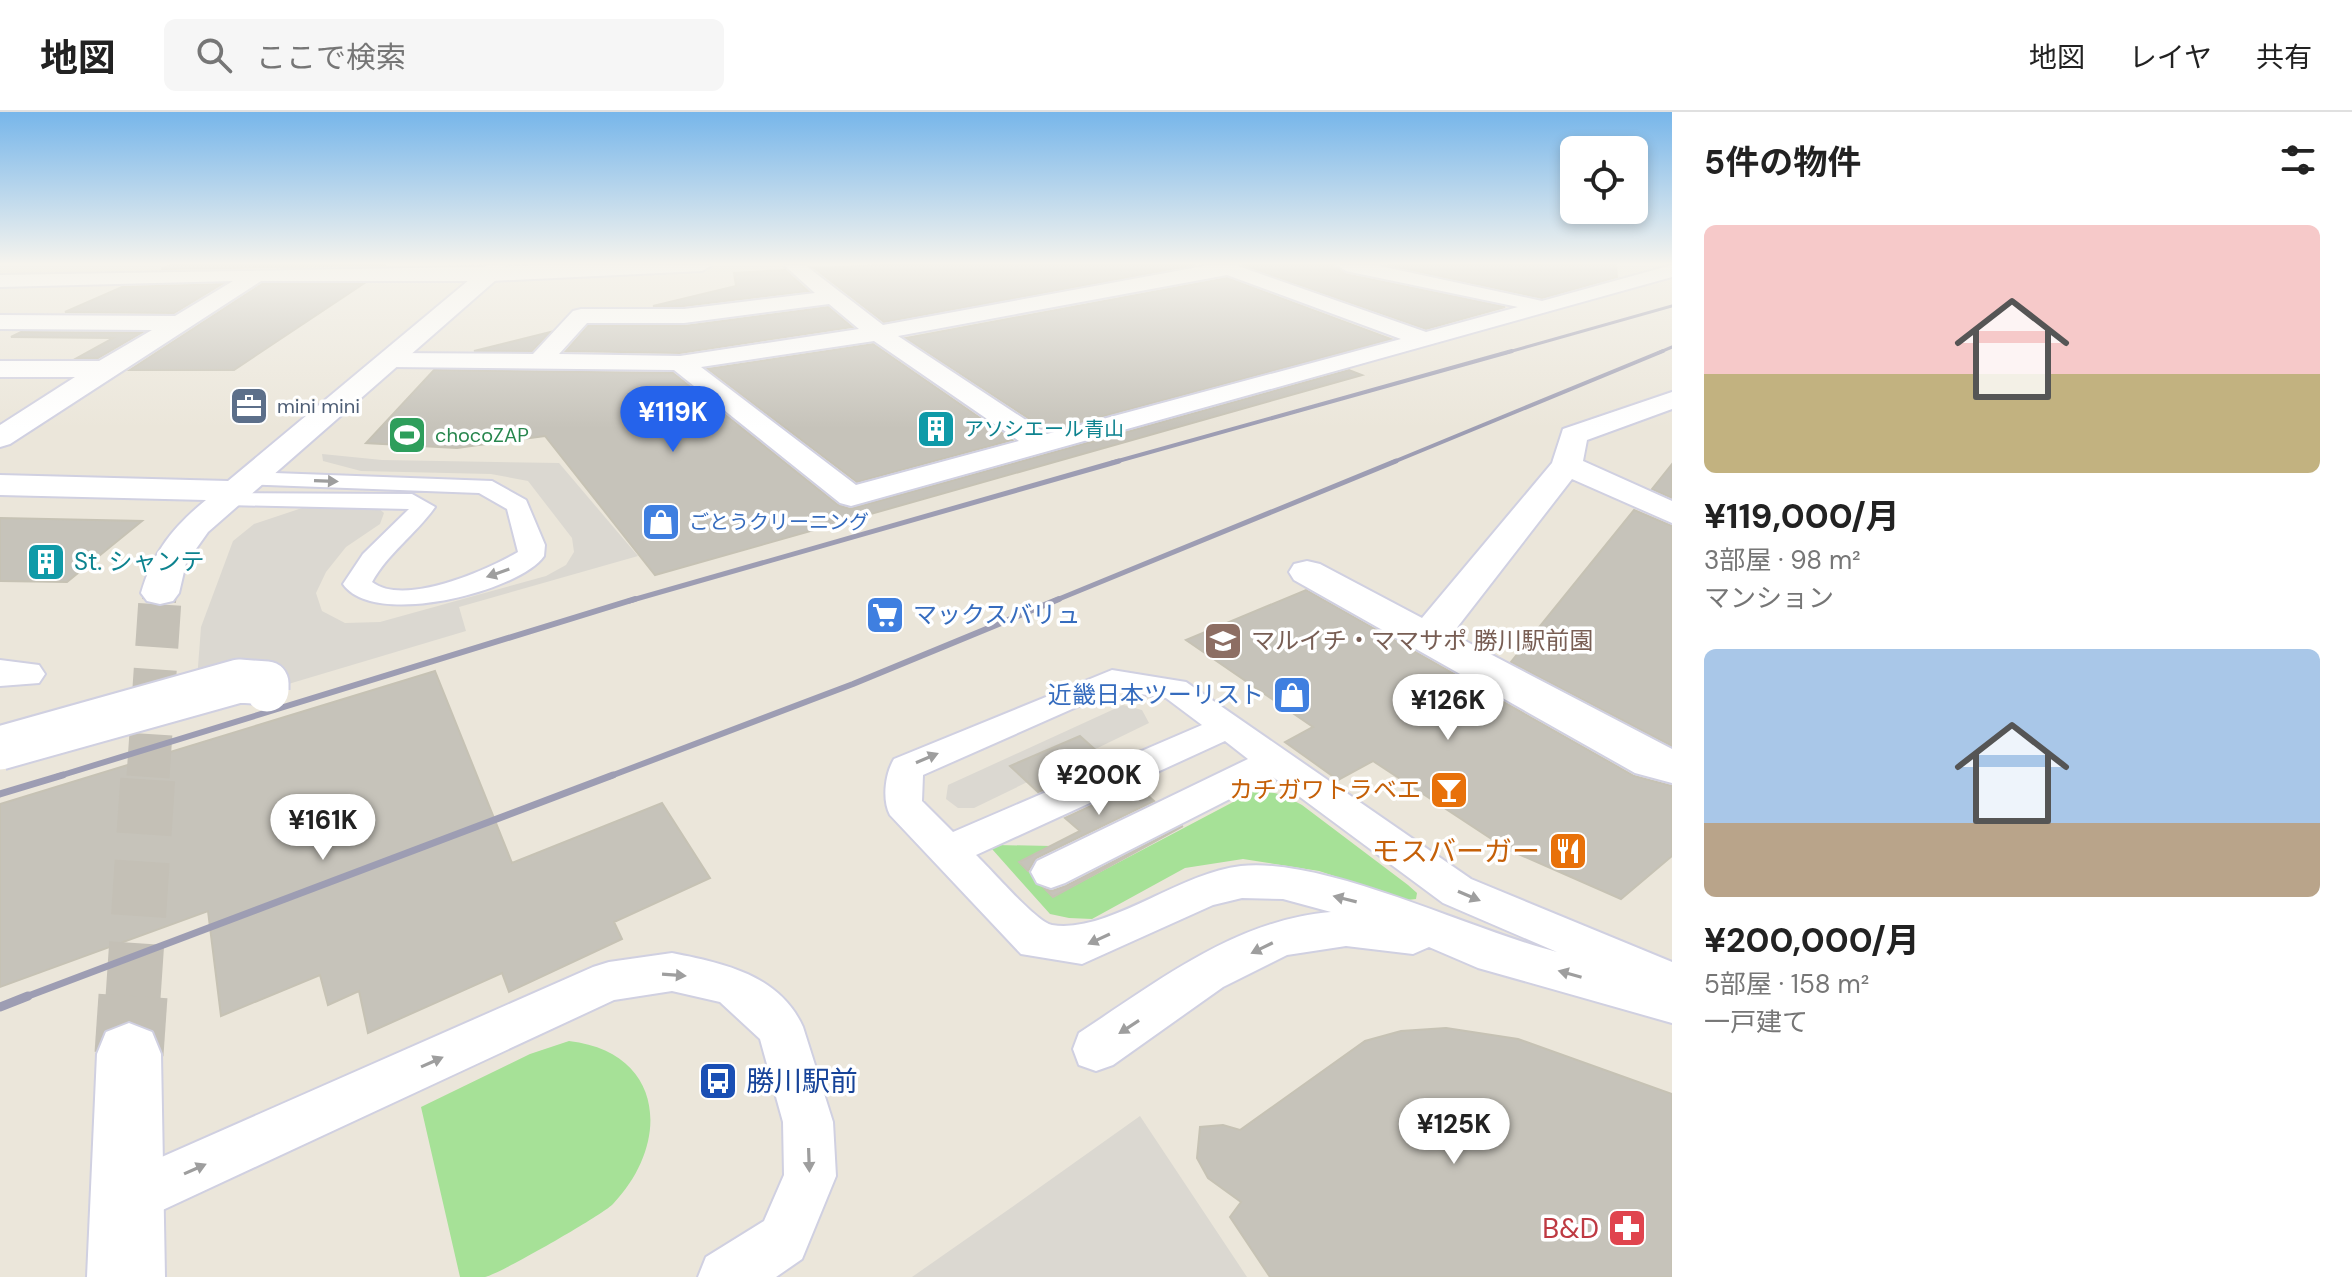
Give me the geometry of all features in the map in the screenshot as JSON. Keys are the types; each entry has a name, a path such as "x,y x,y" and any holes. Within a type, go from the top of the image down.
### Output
{"street":[{"path":"0,438 183,319"},
{"path":"160,593 168,562 196,525 437,319"},
{"path":"540,361 578,319"},
{"path":"861,319 1043,444"},
{"path":"391,360 680,363 949,319"},
{"path":"1368,319 1425,340"},
{"path":"680,363 851,496 1494,319"},
{"path":"0,322 177,323"},
{"path":"0,369 104,369"},
{"path":"1428,637 1567,465 1573,435 1672,400"},
{"path":"1567,465 1672,513"},
{"path":"0,485 236,489"},
{"path":"1307,572 1652,761 1672,766"},
{"path":"0,748 239,681 267,683 267,690"},
{"path":"126,1277 124,1201 129,1054"}],"lane":[{"path":"484,486 518,505 532,545 531,556 507,571 410,599 371,595 357,584 368,561 414,521 423,507 412,501 236,489 484,486"},
{"path":"1497,954 1360,903 1283,883 1242,882 1205,890 1082,946 1036,941 903,805 906,768 1112,680 1175,689 1457,891 1672,982"},
{"path":"948,851 1227,727"},
{"path":"1051,872 1274,761"},
{"path":"1096,1049 1209,974 1281,939 1338,929 1396,933 1497,954 1672,1003"},
{"path":"124,1201 609,981 672,972 732,985 780,1027 808,1122 810,1176 783,1240 726,1277"}],"green space":[{"path":"1256,789 1283,795 1302,805 1408,885 1417,893 1416,899 1407,900 1319,871 1243,859 1185,868 1092,919 1069,918 1050,914 992,849 997,845 1051,846 1019,862 1053,897 1235,801 1229,795"},
{"path":"569,1041 601,1049 624,1062 640,1081 649,1103 650,1128 644,1154 632,1180 613,1204 550,1244 494,1274 460,1277 421,1107 530,1054"}],"shaded area":[{"path":"322,454 382,460 559,463 638,556 459,607 466,631 201,710 197,680 201,627 233,541 254,524 308,506 375,505 384,513 380,524 346,547 326,572 316,593 322,611 345,623 380,622 546,576 566,565 574,552 572,538 528,481 491,474 361,471 323,461"},
{"path":"1123,705 1142,710 1149,723 974,808 958,808 946,799 948,785"},
{"path":"1140,1116 1247,1277 912,1277 1015,1205"}],"building":[{"path":"208,319 310,319 234,370 130,370"},
{"path":"734,319 843,319 852,327 680,353 566,351 588,326 684,326"},
{"path":"1006,319 1338,319 1391,339 1048,431 906,338"},
{"path":"1398,319 1461,319 1426,329"},
{"path":"21,332 141,333 98,358 77,358 113,338 11,337"},
{"path":"550,332 532,351 474,351"},
{"path":"873,344 1012,440 857,482 708,369"},
{"path":"434,370 673,373 838,505 850,509 1349,370 1362,375 655,575 545,436 457,448 366,443"},
{"path":"1672,464 1672,498 1652,489"},
{"path":"1634,510 1672,526 1672,746 1511,662"},
{"name":"St. シャンテ","path":"0,518 142,521 67,582 0,581"},
{"path":"1306,590 1634,776 1672,786 1672,856 1621,899 1507,849 1373,761 1338,780 1285,742 1313,727 1186,640"},
{"path":"435,671 512,863 662,803 710,878 614,922 622,939 509,992 502,973 368,1033 359,991 328,1005 320,975 221,1016 208,911 0,987 0,804"},
{"path":"1080,736 1109,762 1038,792 1010,766"},
{"path":"1136,785 1154,801 1036,858 1028,871 1019,862 1080,831 1065,818"},
{"path":"1183,826 1053,897 1045,889 1052,891 1066,886"},
{"path":"1446,1028 1518,1039 1672,1094 1672,1277 1270,1277 1230,1217 1241,1202 1208,1178 1197,1158 1200,1127 1223,1125 1240,1130 1365,1041 1401,1031"}],"tunnel":[{"path":"159,601 160,593"},
{"path":"148,777 160,599"},
{"path":"133,998 148,775"},
{"path":"129,1054 133,996"}],"railway":[{"path":"1505,353 1625,319"},
{"path":"1658,353 1672,347"},
{"path":"1111,463 1512,351"},
{"path":"1391,463 1663,351"},
{"path":"629,601 1119,461"},
{"path":"1054,601 1396,461"},
{"path":"56,777 635,599"},
{"path":"608,777 853,684 1059,599"},
{"path":"0,794 63,775"},
{"path":"23,998 613,775"},
{"path":"0,1007 28,996"}],"place":[{"name":"mini mini","path":"249,406"},
{"name":"アソシエール青山","path":"936,429"},
{"name":"chocoZAP","path":"407,435"},
{"name":"ごとうクリーニング","path":"661,522"},
{"name":"St. シャンテ","path":"46,562"},
{"name":"マックスバリュ","path":"885,615"},
{"name":"マルイチ・ママサポ 勝川駅前園","path":"1223,641"},
{"name":"近畿日本ツーリスト","path":"1292,695"},
{"name":"カチガワトラベエ","path":"1449,790"},
{"name":"モスバーガー","path":"1568,851"},
{"name":"勝川駅前","path":"718,1081"},
{"name":"B&D","path":"1627,1228"}]}
